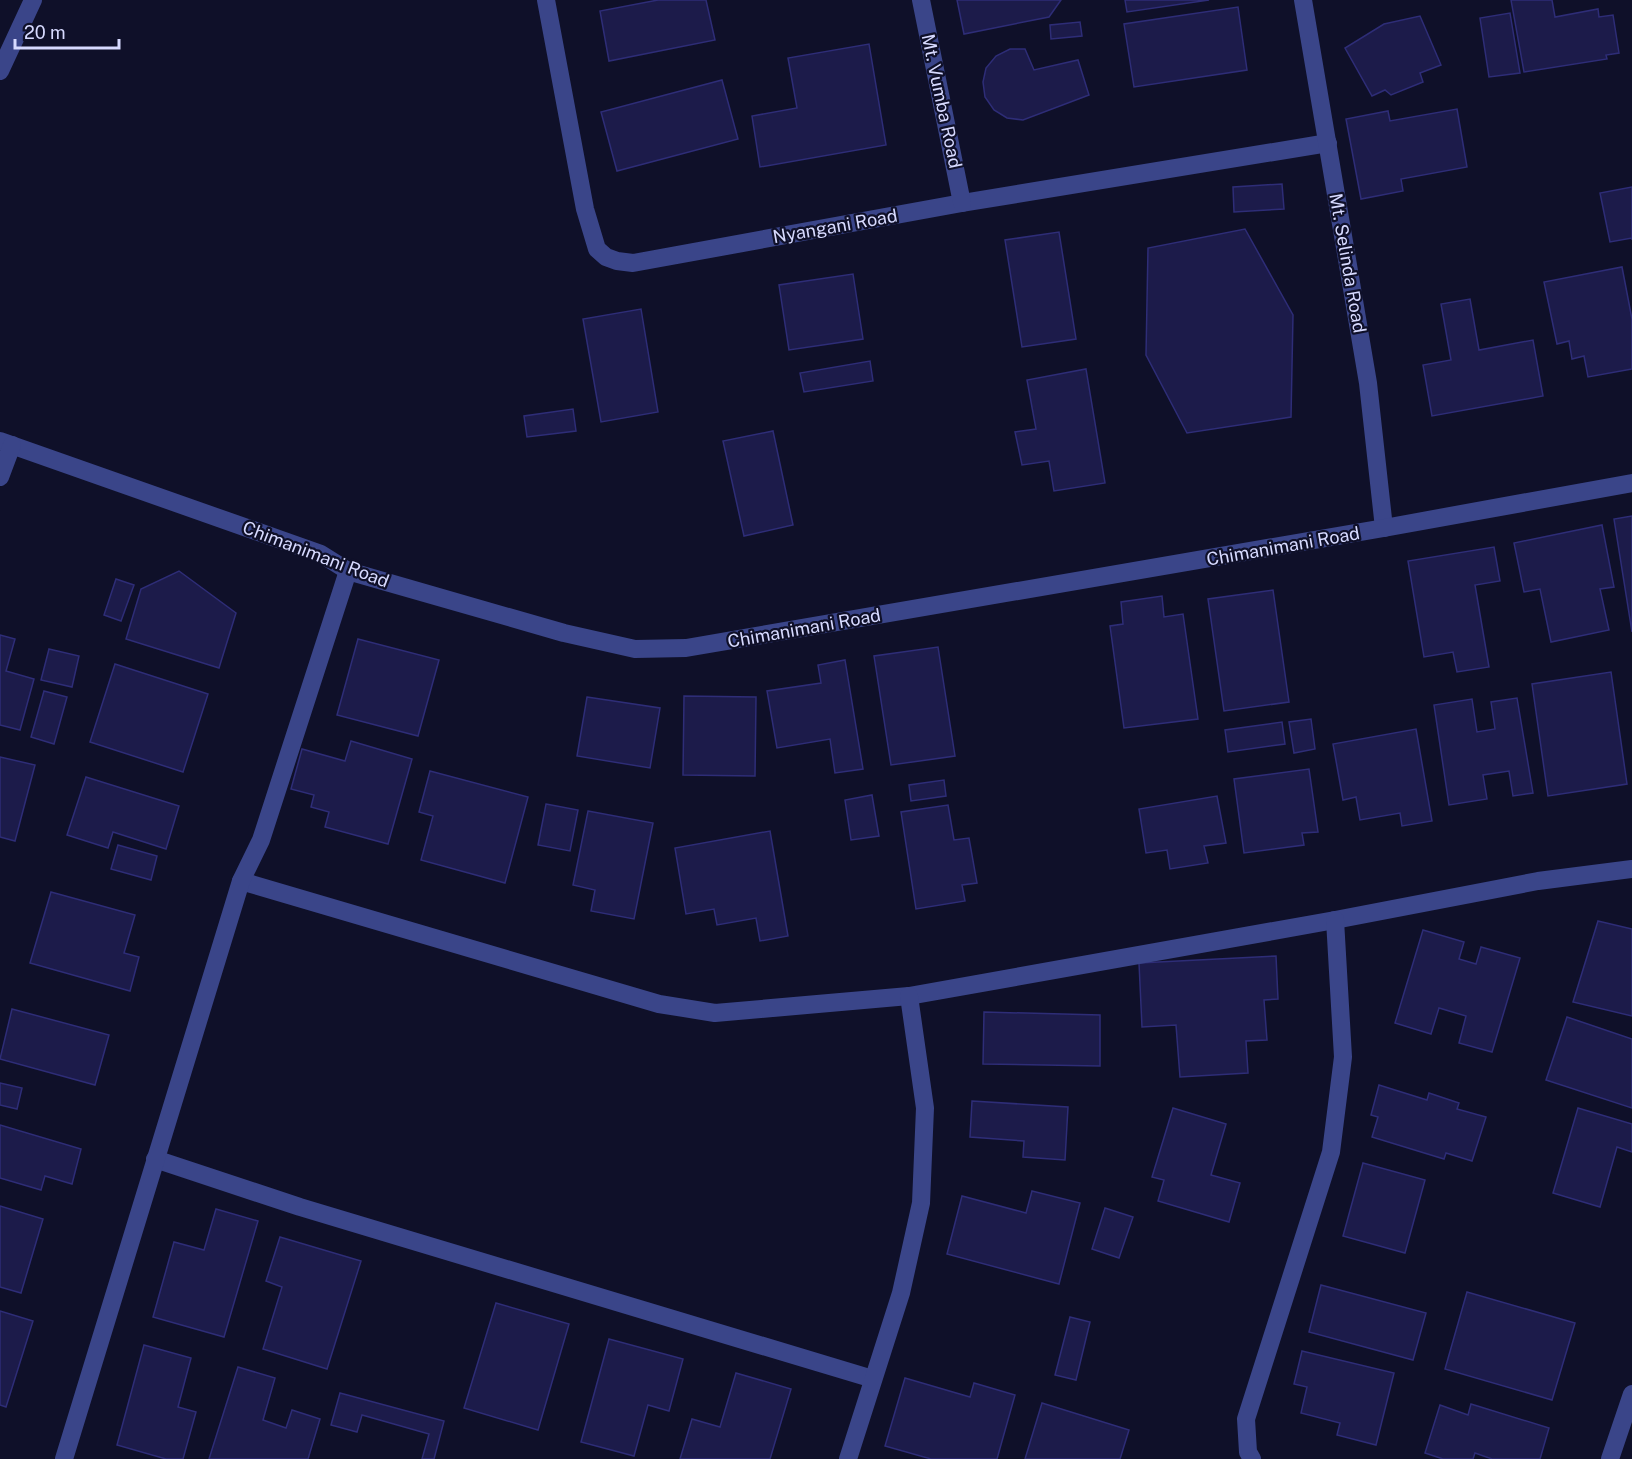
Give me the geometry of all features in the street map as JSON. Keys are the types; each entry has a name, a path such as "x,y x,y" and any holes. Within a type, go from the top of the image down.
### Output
{"street":[{"path":"0,71 33,0"},
{"name":"Nyangani Road","path":"546,0 585,209 597,249 606,257 617,261 633,262 962,202 1328,142"},
{"name":"Mt. Vumba Road","path":"921,0 962,202"},
{"name":"Mt. Selinda Road","path":"1303,0 1368,383 1384,528"},
{"path":"0,477 6,443"},
{"name":"Chimanimani Road","path":"6,443 321,554 348,571 564,633 635,649 686,648 1632,483"},
{"path":"64,1459 241,881 261,840 348,571"},
{"path":"241,881 659,1004 714,1013 909,996 1335,920 1538,881 1632,869"},
{"path":"1252,1459 1248,1452 1246,1419 1331,1152 1343,1058 1335,920"},
{"path":"848,1459 901,1293 921,1203 925,1108 909,996"},
{"path":"155,1159 300,1207 873,1379"},
{"path":"1610,1459 1632,1394"}],"building":[{"path":"658,0 706,0 715,40 609,61 600,11"},
{"path":"957,0 1061,0 1049,17 964,34"},
{"path":"1125,0 1209,0 1127,12"},
{"path":"1511,0 1552,0 1555,17 1598,9 1599,17 1613,15 1619,53 1606,55 1607,59 1524,72"},
{"path":"1238,7 1247,70 1134,87 1124,24"},
{"path":"1510,13 1520,73 1489,77 1480,18"},
{"path":"1420,16 1441,65 1420,73 1423,82 1391,95 1385,90 1372,96 1345,48 1384,24"},
{"path":"1080,22 1082,36 1051,39 1050,25"},
{"path":"869,44 886,145 760,167 752,116 797,108 788,58"},
{"path":"1010,49 1025,49 1034,70 1078,60 1089,95 1023,120 1007,118 994,110 985,97 983,82 986,68 996,56"},
{"path":"722,80 738,139 617,171 601,112"},
{"path":"1457,109 1467,167 1401,179 1403,191 1361,199 1346,119 1388,111 1390,121"},
{"path":"1282,184 1284,209 1234,212 1233,187"},
{"path":"1632,187 1632,238 1610,242 1600,193"},
{"path":"1245,229 1293,315 1291,417 1187,433 1146,355 1148,248"},
{"path":"1059,232 1076,339 1022,347 1005,240"},
{"path":"1622,267 1632,319 1632,369 1588,377 1584,356 1572,359 1569,341 1557,344 1544,282"},
{"path":"853,274 863,339 789,350 779,285"},
{"path":"1470,299 1479,350 1533,340 1543,396 1432,416 1423,365 1451,360 1441,304"},
{"path":"641,309 658,412 601,422 583,319"},
{"path":"870,361 873,381 804,392 800,373"},
{"path":"1086,369 1105,483 1054,491 1049,461 1022,465 1015,432 1036,429 1027,380"},
{"path":"573,409 576,431 527,437 524,416"},
{"path":"773,431 793,525 744,536 723,441"},
{"path":"1632,516 1632,632 1614,519"},
{"path":"1602,525 1614,587 1600,589 1609,630 1551,642 1540,589 1524,592 1514,543"},
{"path":"1494,547 1500,581 1475,585 1489,667 1457,672 1453,652 1424,657 1408,561"},
{"path":"179,571 236,613 219,668 126,639 141,589"},
{"path":"116,579 134,585 121,621 104,615"},
{"path":"1273,590 1289,702 1224,711 1208,599"},
{"path":"1162,596 1164,617 1183,614 1198,719 1124,728 1110,626 1123,624 1121,602"},
{"path":"0,635 15,639 6,671 34,679 20,730 0,725"},
{"path":"358,639 439,660 418,736 337,715"},
{"path":"938,647 955,756 891,765 874,656"},
{"path":"49,649 79,656 72,687 41,680"},
{"path":"845,660 863,769 835,773 830,739 777,748 767,691 821,683 818,665"},
{"path":"115,664 208,694 183,772 90,742"},
{"path":"1611,672 1627,784 1548,796 1532,684"},
{"path":"44,691 67,697 54,744 31,737"},
{"path":"684,696 756,697 755,776 683,775"},
{"path":"587,697 660,708 650,768 577,756"},
{"path":"1517,698 1533,793 1513,796 1509,771 1483,775 1487,799 1449,805 1434,705 1472,699 1477,732 1495,729 1491,702"},
{"path":"1311,719 1315,749 1294,753 1289,722"},
{"path":"1282,722 1285,744 1228,752 1225,730"},
{"path":"1416,729 1432,821 1402,826 1400,813 1360,820 1356,797 1343,800 1333,744"},
{"path":"351,741 412,759 388,844 325,827 329,812 311,807 314,795 291,789 302,749 345,761"},
{"path":"0,757 35,765 15,841 0,837"},
{"path":"1309,769 1318,832 1302,833 1304,845 1244,853 1234,779"},
{"path":"430,771 528,797 505,883 421,860 433,816 419,812"},
{"path":"86,777 179,806 166,849 113,832 108,848 67,835"},
{"path":"944,780 946,796 911,801 909,785"},
{"path":"872,795 879,836 851,840 845,800"},
{"path":"1217,796 1226,843 1204,846 1208,863 1170,869 1167,850 1146,853 1139,809"},
{"path":"546,804 578,810 570,851 538,845"},
{"path":"948,805 954,840 969,838 977,883 962,885 965,901 916,909 901,812"},
{"path":"588,811 653,823 634,919 591,911 595,890 573,885"},
{"path":"770,831 788,936 760,941 756,918 717,925 714,909 686,914 675,848"},
{"path":"118,845 157,856 151,880 111,869"},
{"path":"51,892 135,915 124,953 139,957 130,991 30,963"},
{"path":"1598,921 1632,929 1632,1016 1573,1002"},
{"path":"1423,930 1464,942 1459,959 1476,964 1481,947 1520,958 1492,1052 1459,1043 1466,1016 1439,1008 1431,1034 1395,1023"},
{"path":"1276,956 1278,999 1264,1000 1267,1040 1246,1041 1248,1073 1180,1077 1176,1025 1142,1027 1139,963"},
{"path":"12,1009 109,1035 95,1085 0,1059"},
{"path":"984,1012 1100,1015 1100,1066 983,1064"},
{"path":"1567,1017 1632,1039 1632,1108 1546,1080"},
{"path":"0,1083 22,1088 17,1109 0,1105"},
{"path":"1379,1085 1427,1100 1429,1093 1459,1103 1457,1109 1486,1117 1472,1161 1446,1153 1444,1159 1372,1137 1378,1117 1371,1115"},
{"path":"972,1101 1068,1107 1065,1160 1023,1157 1024,1141 970,1137"},
{"path":"1173,1108 1226,1124 1211,1175 1240,1183 1229,1222 1158,1201 1164,1180 1152,1177"},
{"path":"1578,1108 1632,1124 1632,1152 1617,1147 1600,1207 1553,1193"},
{"path":"0,1125 81,1149 72,1184 45,1176 41,1190 0,1178"},
{"path":"1363,1163 1425,1180 1405,1253 1343,1236"},
{"path":"1032,1191 1080,1203 1059,1284 947,1254 962,1196 1026,1213"},
{"path":"0,1206 43,1219 21,1293 0,1287"},
{"path":"1105,1208 1133,1217 1119,1258 1092,1249"},
{"path":"216,1209 258,1221 224,1337 153,1317 174,1242 204,1250"},
{"path":"280,1237 361,1261 327,1369 263,1349 282,1287 266,1281"},
{"path":"1321,1285 1426,1313 1413,1360 1309,1332"},
{"path":"1467,1292 1575,1323 1552,1400 1445,1369"},
{"path":"496,1303 569,1324 538,1430 464,1408"},
{"path":"0,1311 33,1321 6,1407 0,1405"},
{"path":"1070,1317 1090,1322 1076,1380 1055,1375"},
{"path":"609,1339 683,1359 669,1411 648,1405 634,1456 581,1442"},
{"path":"144,1345 191,1358 178,1407 196,1412 183,1459 166,1459 117,1445"},
{"path":"1302,1351 1394,1373 1376,1445 1337,1435 1340,1423 1301,1413 1307,1387 1294,1384"},
{"path":"238,1367 275,1378 263,1420 286,1428 292,1410 320,1419 308,1459 209,1459"},
{"path":"736,1373 791,1389 770,1459 680,1459 692,1419 720,1427"},
{"path":"905,1378 970,1397 974,1383 1015,1395 997,1459 931,1459 885,1446"},
{"path":"340,1393 444,1421 434,1459 422,1459 429,1434 362,1415 357,1432 331,1425"},
{"path":"1042,1403 1129,1430 1120,1459 1025,1459"},
{"path":"1471,1404 1549,1428 1540,1459 1492,1459 1475,1453 1473,1459 1443,1459 1425,1453 1440,1405 1468,1415"}]}
